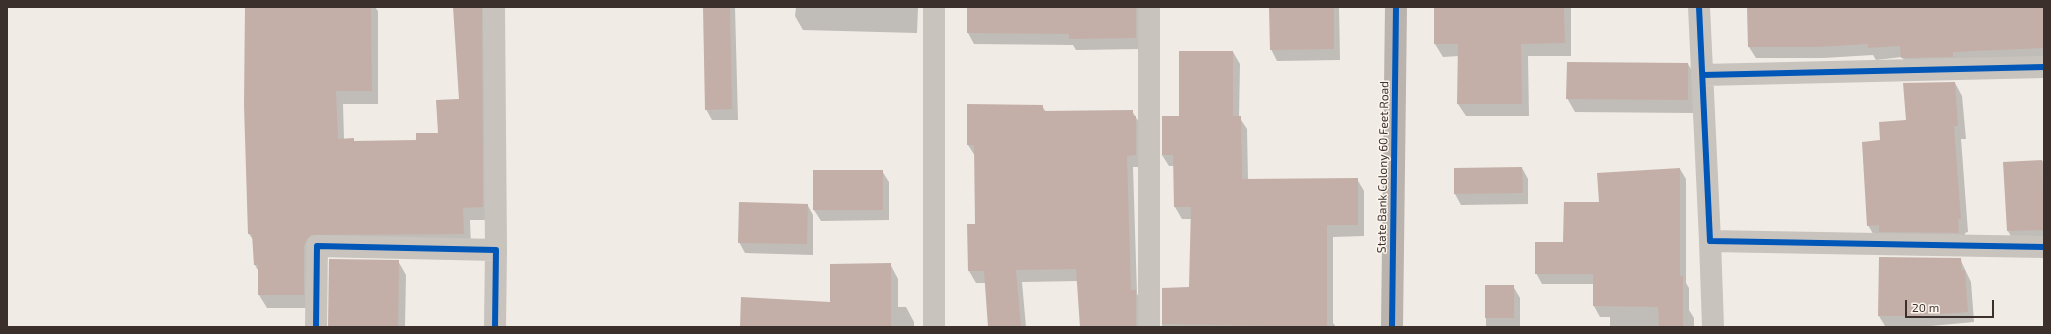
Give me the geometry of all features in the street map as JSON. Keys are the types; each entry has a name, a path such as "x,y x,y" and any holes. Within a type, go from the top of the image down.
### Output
{"street":[{"path":"494,7 496,250 495,327"},
{"path":"934,7 934,327"},
{"path":"1149,7 1149,327"},
{"name":"State Bank Colony 60 Feet Road","path":"1392,327 1396,7"},
{"path":"1699,7 1713,327"},
{"path":"1703,75 2044,67"},
{"path":"1710,241 2044,247"},
{"path":"316,327 317,246 496,250"}],"building":[{"path":"245,7 371,7 372,91 336,91 338,139 354,138 354,141 416,140 416,133 438,133 436,100 459,99 453,7 482,7 483,207 463,208 464,234 311,235 307,239 304,246 304,295 258,295 258,265 254,265 252,234 248,234 244,105"},
{"path":"703,7 730,7 732,109 705,110"},
{"path":"967,7 1136,7 1136,38 1069,39 1069,34 967,33"},
{"path":"1269,7 1334,7 1334,49 1270,50"},
{"path":"1434,7 1564,7 1565,43 1521,44 1522,104 1457,104 1458,44 1434,44"},
{"path":"1747,7 2044,7 2044,48 1953,52 1953,57 1901,58 1900,46 1868,48 1868,44 1816,47 1748,47"},
{"path":"1179,51 1233,51 1233,116 1241,116 1242,179 1358,178 1358,225 1327,225 1327,327 1162,324 1162,288 1189,287 1191,207 1174,207 1173,155 1162,155 1162,116 1179,116"},
{"path":"1567,62 1688,63 1688,100 1566,99"},
{"path":"1955,82 1958,126 1954,126 1961,219 1958,219 1959,233 1879,232 1879,225 1867,226 1862,142 1880,140 1879,122 1906,120 1903,83"},
{"path":"967,104 1043,105 1043,111 1133,110 1133,116 1136,116 1136,155 1127,156 1131,290 1136,290 1136,327 1080,327 1076,269 1016,270 1021,327 988,327 984,271 968,271 967,224 975,224 974,145 967,145"},
{"path":"2042,160 2044,230 2007,231 2003,162"},
{"path":"1522,167 1523,193 1454,194 1454,168"},
{"path":"1680,168 1680,276 1683,276 1683,327 1659,327 1658,307 1593,306 1593,274 1535,274 1535,242 1563,242 1564,202 1599,202 1597,173"},
{"path":"813,170 883,170 883,210 813,210"},
{"path":"739,202 808,204 807,244 738,243"},
{"path":"1879,257 1961,258 1962,270 1965,270 1968,312 1913,316 1878,316"},
{"path":"329,259 399,260 398,327 328,327"},
{"path":"891,263 891,327 740,327 741,297 830,302 830,264"},
{"path":"1485,285 1514,285 1514,318 1485,318"}],"cycle path":[{"path":"1392,327 1396,7"},
{"path":"1699,7 1710,241 2044,247"},
{"path":"1703,75 2044,67"},
{"path":"316,327 317,246 496,250 495,327"}]}
